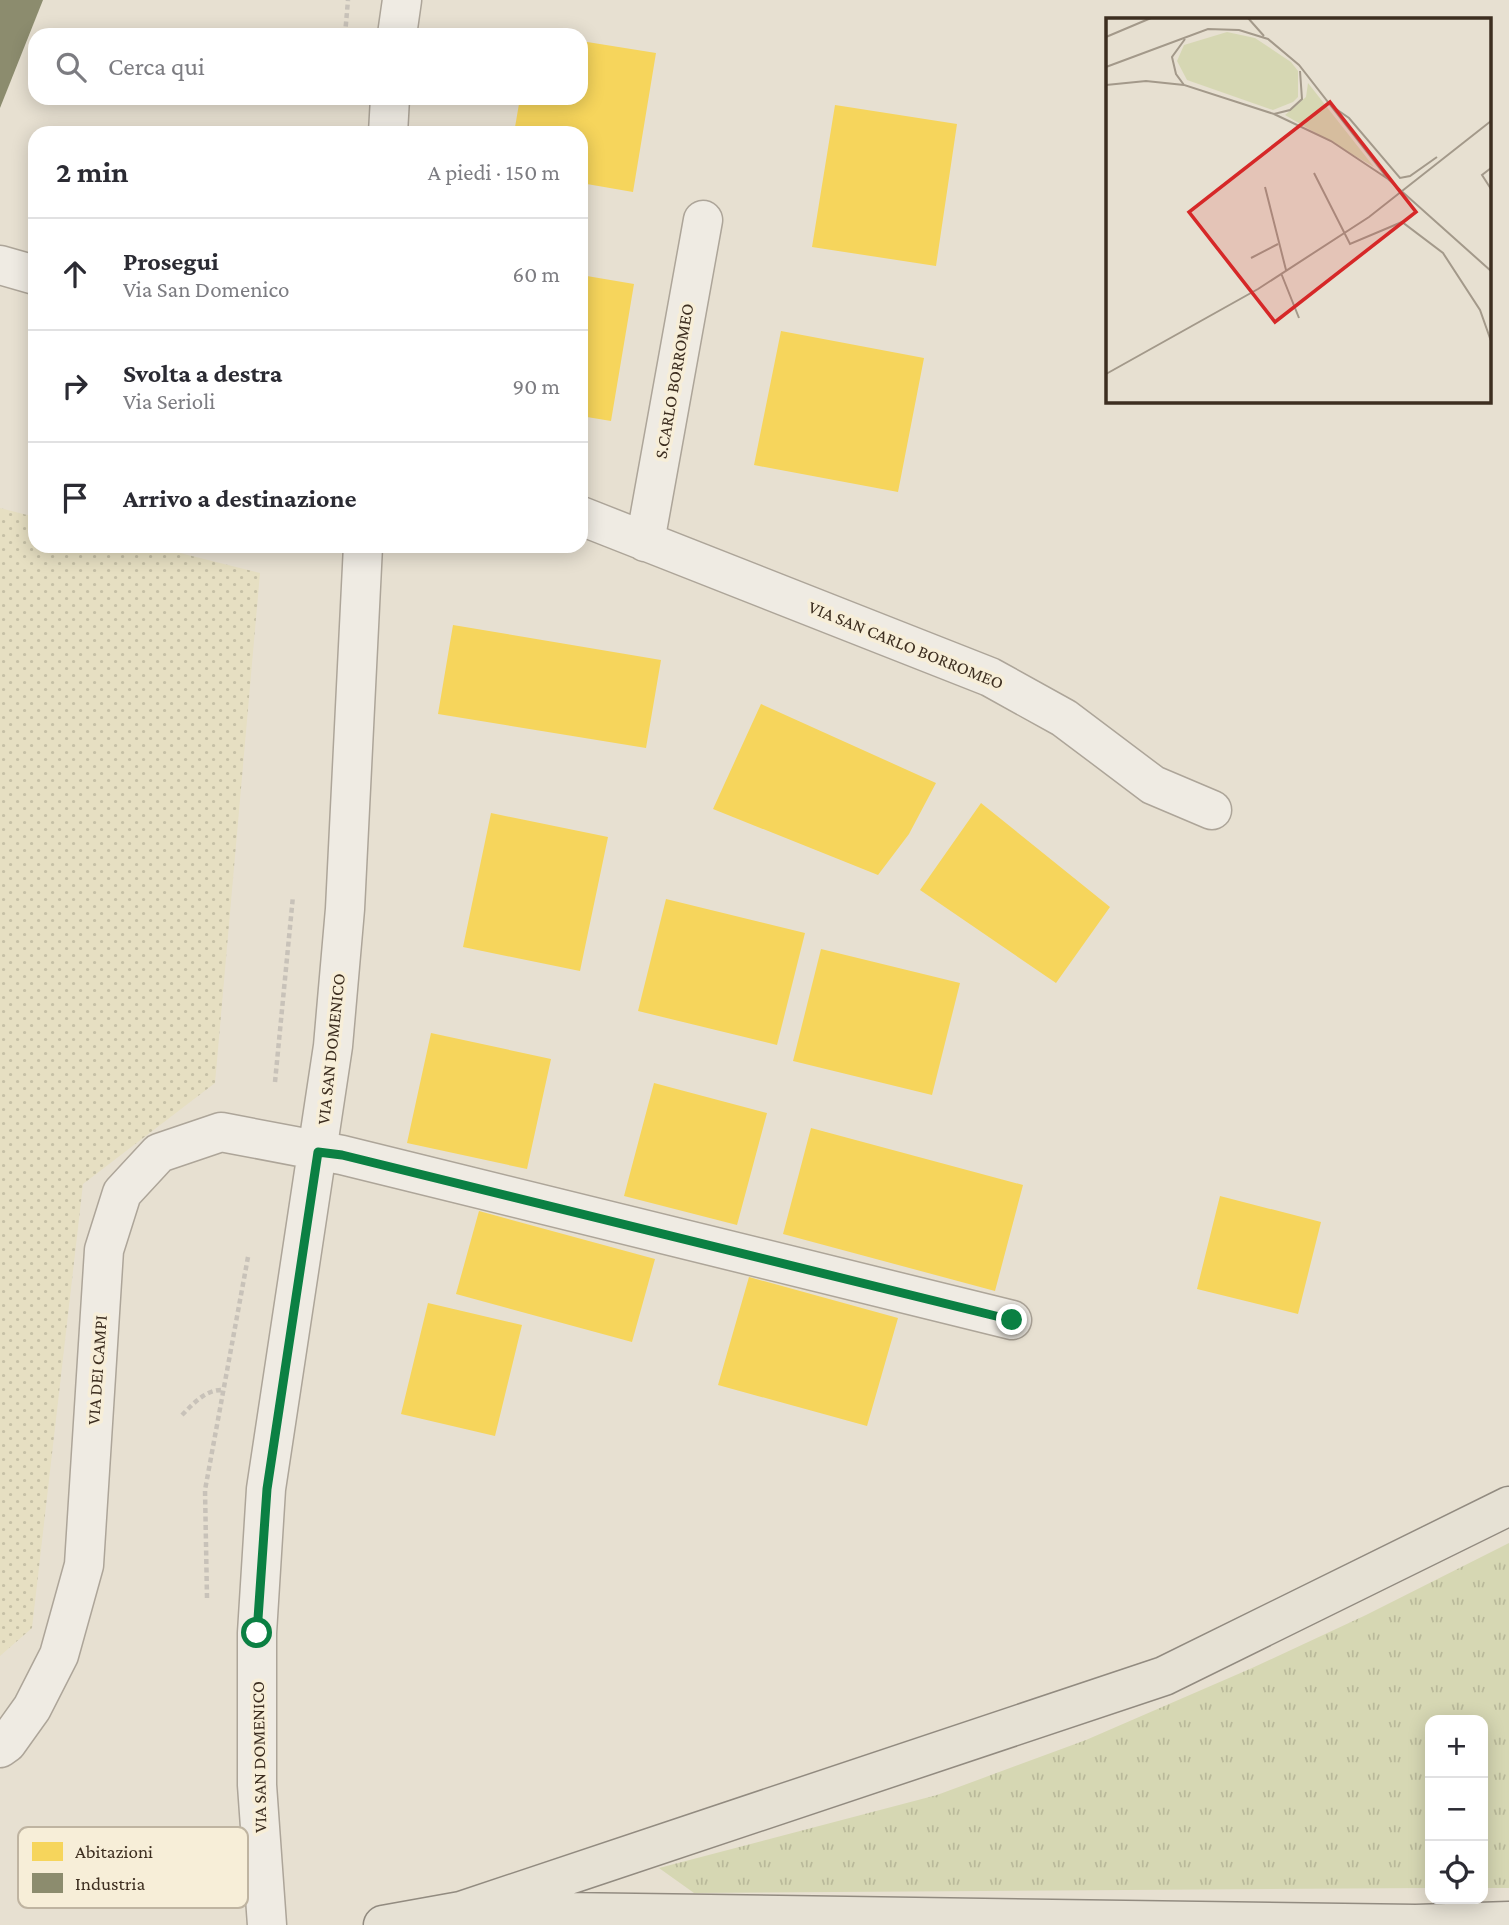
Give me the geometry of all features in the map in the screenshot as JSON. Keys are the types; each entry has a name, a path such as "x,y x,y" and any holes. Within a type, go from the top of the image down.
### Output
{"main road":[{"path":"383,1925 461,1911 1164,1676 1509,1506"},
{"path":"461,1911 1414,1924 1509,1922"}],"street":[{"path":"398,28 402,0"},
{"path":"388,126 390,105"},
{"name":"S.CARLO BORROMEO","path":"645,542 703,220"},
{"path":"0,265 28,273"},
{"name":"VIA SAN CARLO BORROMEO","path":"588,519 990,677 1064,719 1153,785 1212,810"},
{"name":"VIA SAN DOMENICO","path":"267,1925 257,1785 257,1633 267,1489 333,1046 345,909 363,553"},
{"name":"VIA DEI CAMPI","path":"0,1748 7,1743 32,1708 59,1655 84,1565 104,1250 122,1193 159,1153 221,1132 342,1155 1012,1320"}],"path":[{"path":"346,28 348,0"},
{"path":"182,1415 195,1402 214,1390 224,1390"}],"shaded area":[{"path":"0,508 28,515 28,553 180,553 260,573 215,1083 83,1184 32,1628 0,1656"}],"green space":[{"path":"1509,1543 1509,1888 1488,1888 1488,1715 1425,1715 1425,1888 694,1893 659,1868 937,1795 1086,1740 1366,1615"}],"building: Abitazioni":[{"path":"588,42 656,53 633,192 588,184 588,126 515,126 519,105 588,105"},
{"path":"835,105 957,124 936,266 812,247"},
{"path":"588,276 634,284 611,421 588,417"},
{"path":"781,331 924,358 898,492 754,465"},
{"path":"453,625 661,660 646,748 438,714"},
{"path":"761,704 936,783 909,834 878,875 713,809"},
{"path":"981,803 1110,907 1056,983 920,890"},
{"path":"491,813 608,837 580,971 463,947"},
{"path":"666,899 805,933 777,1045 638,1011"},
{"path":"821,949 960,983 932,1095 793,1061"},
{"path":"431,1033 551,1059 527,1169 407,1143"},
{"path":"654,1083 767,1113 737,1225 624,1196"},
{"path":"811,1128 1023,1185 995,1291 783,1234"},
{"path":"1220,1196 1321,1222 1298,1314 1197,1289"},
{"path":"479,1211 655,1259 632,1342 456,1294"},
{"path":"749,1277 898,1318 867,1426 718,1385"},
{"path":"428,1303 522,1325 495,1436 401,1414"}],"building: Industria":[{"path":"0,0 43,0 32,28 28,28 28,38 0,108"}],"route":[{"path":"257,1633 267,1489 318,1152 342,1155 1012,1320"}]}
